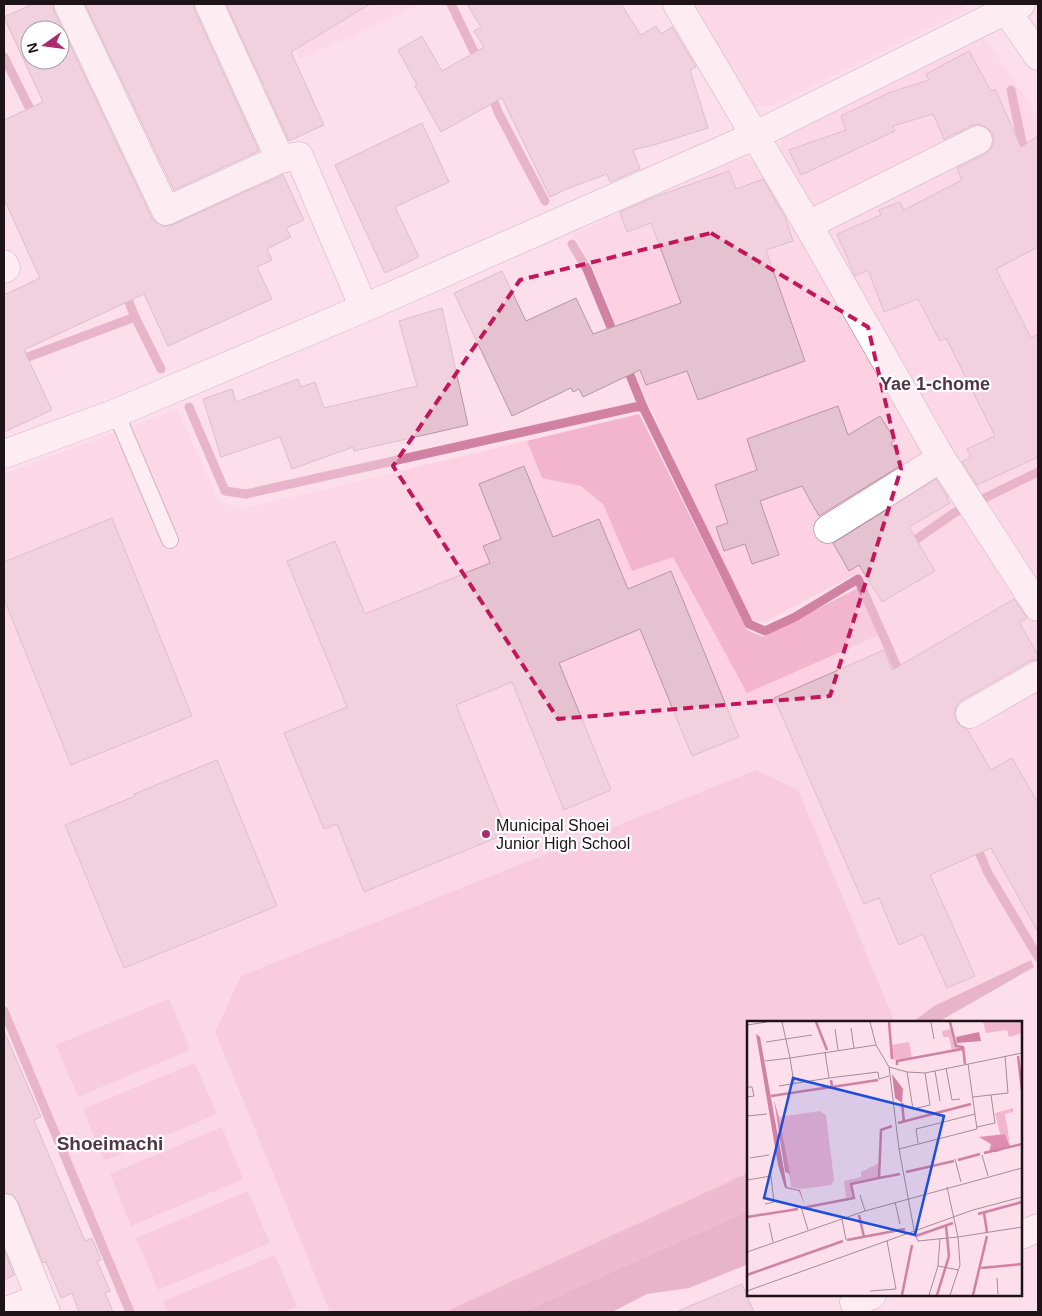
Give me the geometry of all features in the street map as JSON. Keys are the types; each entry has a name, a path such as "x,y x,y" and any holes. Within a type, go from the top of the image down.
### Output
{"main road":[{"path":"68,4 166,210 280,158 299,156 364,308"},
{"path":"208,4 280,158"},
{"path":"677,4 808,225 942,458 1038,607"},
{"path":"4,454 116,413 364,308 754,136 1010,6 1038,56"},
{"path":"808,225 978,140"},
{"path":"4,264 6,268 4,269"},
{"path":"828,529 942,458"},
{"path":"970,714 1038,675"},
{"path":"4,1208 43,1305 4,1312"},
{"path":"1022,1235 1038,1228"},
{"path":"858,1312 854,1302 869,1296"}],"lane":[{"path":"116,413 170,540"}],"highlighted area":[{"path":"711,233 868,327 901,469 830,696 558,719 393,466 520,280"}],"shaded area":[{"path":"275,4 421,4 300,59"},
{"path":"692,4 962,4 967,10 772,106 754,106"},
{"path":"984,36 1038,117 1038,592 943,445 818,212 810,215 776,155 785,135"},
{"name":"Municipal Shoei Junior High School","path":"742,158 760,162 1038,622 1038,966 1034,957 934,1006 914,1021 747,1021 747,1211 522,1312 134,1312 4,998 4,474 177,409 219,501 241,509 639,414 747,630 763,637 858,588 854,575 763,623 750,619 645,396 592,266 573,234"},
{"path":"639,414 747,630 763,637 858,588 879,635 747,693 673,557 632,571 603,504 581,486 542,478 527,441"},
{"path":"756,770 798,790 895,1021 747,1021 747,1173 445,1312 330,1312 215,1032 241,976"},
{"path":"1031,960 1034,967 940,1021 914,1021 934,1006"},
{"path":"169,999 190,1050 78,1097 56,1045"},
{"path":"195,1063 217,1114 104,1161 83,1109"},
{"path":"222,1127 243,1179 131,1226 110,1174"},
{"path":"747,1173 747,1211 522,1312 445,1312"},
{"path":"248,1191 270,1243 158,1290 136,1238"},
{"path":"747,1211 746,1265 689,1288 647,1294 612,1312 522,1312"},
{"path":"275,1255 297,1307 284,1312 167,1312 162,1302"}],"building":[{"path":"33,4 53,4 58,20 20,20 20,52 4,17"},
{"path":"85,4 194,4 195,11 259,151 174,190"},
{"path":"226,4 370,4 291,52 324,125 289,141"},
{"path":"467,4 621,4 641,35 656,26 661,34 672,27 696,67 690,70 708,128 633,150 640,169 610,182 607,174 550,197 502,98 441,132 415,86 417,85 398,50 422,36 442,71 484,47 474,31 481,27"},
{"path":"70,45 152,218 157,223 164,226 172,225 283,175 304,220 286,228 291,237 267,249 272,260 257,267 272,299 168,346 144,294 24,350 52,410 4,432 4,295 40,278 4,199 4,120 43,102 28,70 70,70"},
{"path":"969,51 991,91 995,89 1021,147 1038,136 1038,247 996,269 1031,338 1038,334 1038,457 977,485 962,462 971,457 967,449 995,436 946,338 940,341 918,299 884,312 868,270 855,276 837,234 881,215 879,210 900,202 904,210 962,180 957,168 991,149 994,140 992,133 986,127 978,124 944,139 933,114 893,126 895,131 801,175 789,150 846,130 841,116 888,93 929,80 926,74"},
{"path":"422,123 449,182 395,207 419,257 385,273 335,165"},
{"path":"729,171 736,189 763,179 785,217 793,241 766,250 805,361 698,400 687,371 646,385 640,370 583,397 579,389 573,392 571,388 512,416 454,293 502,271 526,321 576,298 593,334 681,303 651,223 627,232 620,212 657,196"},
{"path":"442,308 468,425 354,451 353,447 292,469 280,437 221,457 203,399 232,389 236,402 298,379 301,387 315,382 324,408 417,386 399,321"},
{"path":"838,406 848,435 880,416 895,440 891,443 903,464 819,516 802,486 760,501 779,555 752,564 745,544 724,551 716,527 728,523 715,485 757,470 747,439"},
{"path":"524,466 553,537 599,519 628,589 671,571 739,737 692,756 640,629 559,663 611,790 564,810 512,682 456,705 508,833 364,892 337,824 324,829 284,733 347,707 287,561 335,541 365,614 490,563 483,546 501,539 479,484"},
{"path":"936,479 950,503 909,527 935,571 882,602 859,565 849,571 833,543"},
{"path":"112,518 192,716 71,765 4,599 4,562"},
{"path":"1014,599 1027,618 1019,622 1038,655 1038,659 1030,661 962,700 956,707 954,714 957,722 967,729 991,770 1012,758 1038,803 1038,932 991,848 930,875 975,976 947,988 923,934 899,945 879,898 864,904 774,698 884,650 892,670"},
{"path":"217,760 277,906 124,968 65,825"},
{"path":"4,1031 41,1117 34,1120 85,1241 92,1238 101,1260 97,1261 110,1291 105,1293 113,1312 79,1312 72,1293 61,1298 46,1262 43,1263 18,1202 13,1195 4,1193"},
{"path":"4,1249 14,1275 4,1280"},
{"path":"742,1284 754,1312 676,1312"}],"waterway":[{"path":"451,4 479,62"},
{"path":"4,57 34,117"},
{"path":"1011,90 1025,157"},
{"path":"491,93 498,112 545,201"},
{"path":"572,244 587,269 615,337"},
{"path":"124,290 161,369"},
{"path":"4,366 135,317"},
{"path":"626,365 643,407"},
{"path":"189,407 225,491 246,494 635,407 643,407 749,624 765,631 795,617 858,579 902,678"},
{"path":"908,545 954,513 1038,472"},
{"path":"975,843 988,873 1038,957"},
{"path":"4,1011 130,1312"}],"place":[{"name":"Municipal Shoei Junior High School","path":"486,834"}],"district":[{"name":"Yae 1-chome","path":"935,384"},
{"name":"Shoeimachi","path":"110,1143"}]}
